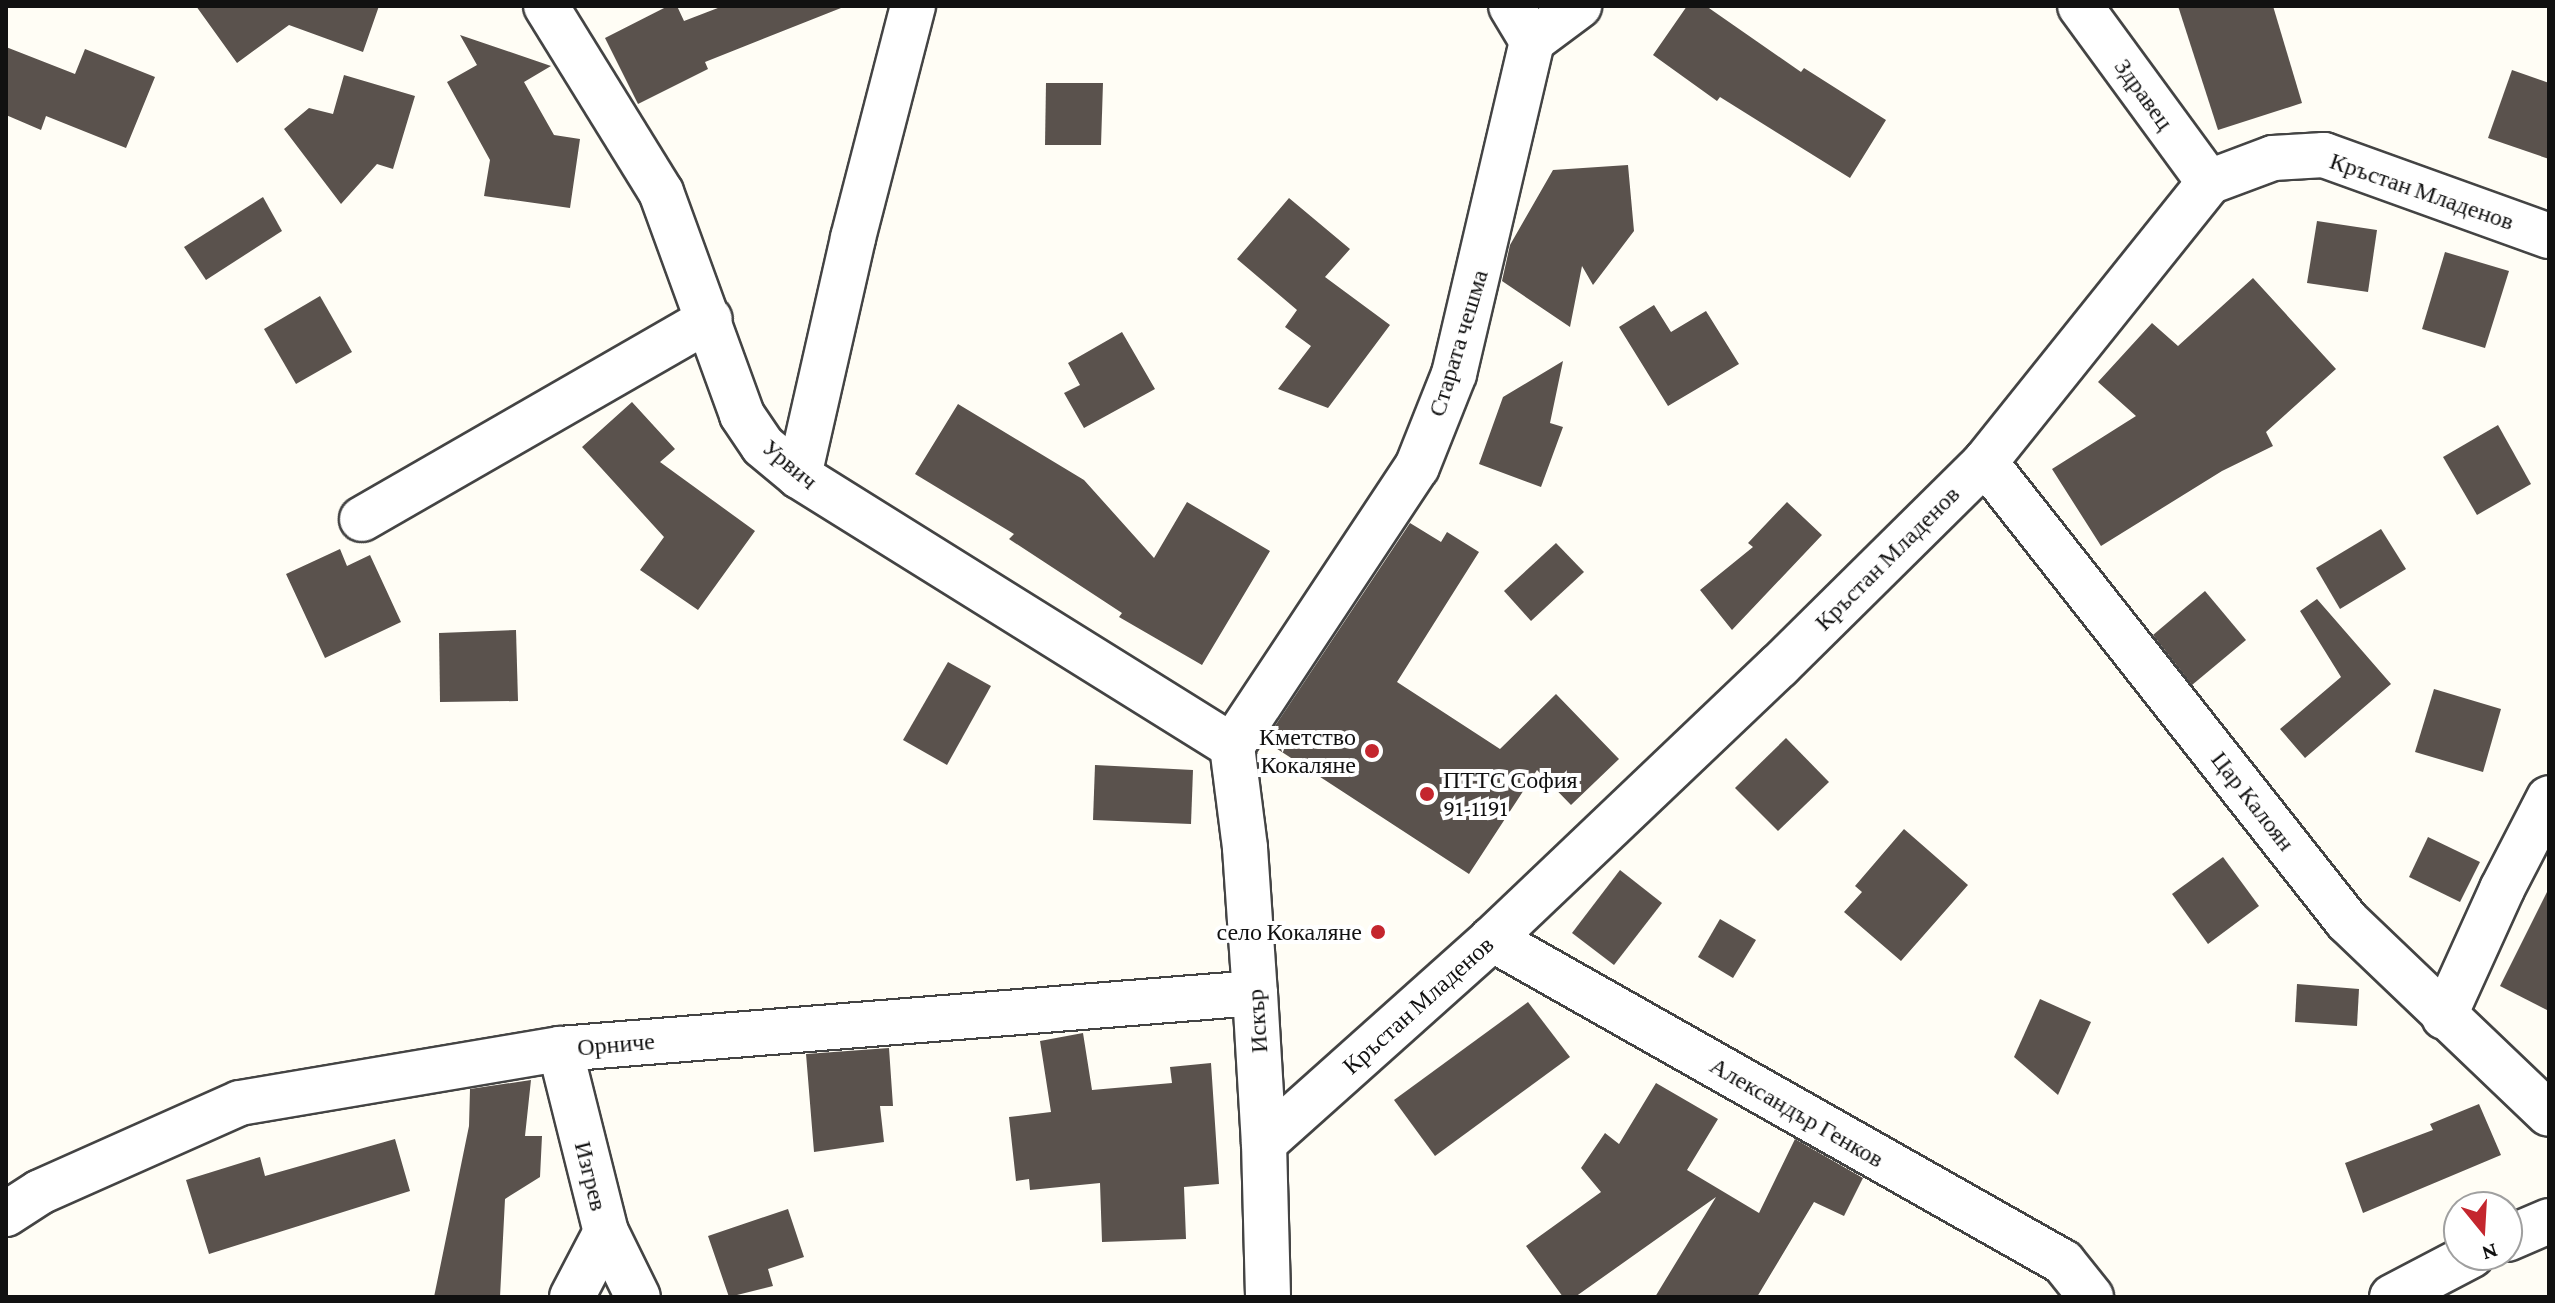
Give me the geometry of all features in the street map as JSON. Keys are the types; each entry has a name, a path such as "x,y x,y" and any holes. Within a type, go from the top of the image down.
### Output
{"street":[{"name":"Урвич","path":"546,6 661,192 710,319 742,415 763,446 799,476 1232,746"},
{"path":"799,476 853,238 913,6"},
{"name":"Старата чешма","path":"1232,746 1417,467 1454,374 1522,24 1579,6"},
{"name":"Здравец","path":"2080,6 2209,182"},
{"name":"Кръстан Младенов","path":"1264,1143 1492,939 1779,666 1985,462 2209,182 2273,158 2324,155 2549,236"},
{"path":"362,519 710,319"},
{"name":"Цар Калоян","path":"1985,462 2347,921 2444,1017 2549,1114"},
{"name":"Искър","path":"1232,746 1245,848 1255,993 1264,1143 1268,1297"},
{"path":"2444,1017 2502,889 2549,798"},
{"name":"Александър Генков","path":"1492,939 2063,1262 2091,1297"},
{"name":"Орниче","path":"6,1214 40,1192 240,1103 560,1049 1255,993"},
{"name":"Изгрев","path":"560,1049 606,1232 638,1297"},
{"path":"2523,1232 2549,1221"},
{"path":"572,1297 606,1232"},
{"path":"2392,1297 2443,1270"}],"building":[{"path":"196,6 379,6 363,52 289,25 237,63"},
{"path":"668,6 677,6 684,21 723,6 841,8 705,62 708,69 638,104 605,38"},
{"path":"1687,6 1706,6 1801,72 1804,68 1886,120 1850,178 1720,97 1717,101 1653,55"},
{"path":"2178,6 2273,6 2302,103 2218,130"},
{"path":"460,35 551,66 524,82 554,135 580,139 570,208 484,196 490,160 447,82 477,65"},
{"path":"6,47 75,74 85,49 155,77 126,148 46,116 41,130 6,115"},
{"path":"2512,70 2549,83 2549,159 2488,138"},
{"path":"344,75 415,96 393,169 377,164 341,204 284,129 309,108 333,114"},
{"path":"1046,83 1103,83 1101,145 1045,145"},
{"path":"1628,165 1634,231 1593,285 1582,266 1570,327 1502,281 1510,245 1553,170"},
{"path":"263,197 282,231 206,280 184,247"},
{"path":"1289,198 1350,249 1325,277 1390,325 1328,408 1278,389 1311,346 1285,327 1297,310 1237,259"},
{"path":"2317,221 2377,230 2368,292 2307,283"},
{"path":"2445,252 2509,271 2485,348 2422,329"},
{"path":"2253,278 2336,369 2266,432 2273,446 2222,471 2101,546 2052,469 2136,416 2098,382 2152,323 2178,346"},
{"path":"320,296 352,352 296,384 264,329"},
{"path":"1654,305 1671,332 1706,311 1739,364 1668,406 1619,327"},
{"path":"1122,332 1155,389 1084,428 1064,393 1080,385 1068,363"},
{"path":"1563,361 1550,423 1563,427 1541,487 1479,464 1503,397"},
{"path":"632,402 675,449 660,462 755,531 698,610 640,570 664,537 582,447"},
{"path":"958,404 1084,480 1154,558 1187,502 1270,551 1202,665 1119,617 1122,613 1009,539 1014,534 915,474"},
{"path":"2498,425 2531,484 2477,515 2443,457"},
{"path":"1787,502 1822,535 1732,630 1700,590 1753,547 1748,543"},
{"path":"1410,523 1441,542 1447,532 1479,552 1397,682 1500,749 1556,694 1619,759 1571,805 1537,770 1469,874 1265,741"},
{"path":"2381,529 2406,569 2340,609 2316,568"},
{"path":"1556,543 1584,572 1531,621 1504,591"},
{"path":"340,549 347,566 370,555 401,622 325,658 286,574"},
{"path":"2205,591 2246,640 2192,685 2153,635"},
{"path":"2317,599 2391,684 2305,758 2280,729 2341,677 2300,611"},
{"path":"516,630 518,701 440,702 439,633"},
{"path":"948,662 991,686 947,765 903,740"},
{"path":"2434,689 2501,709 2483,772 2415,752"},
{"path":"1786,738 1829,782 1778,831 1735,788"},
{"path":"1095,765 1193,770 1191,824 1093,820"},
{"path":"1904,829 1968,885 1901,961 1844,912 1862,892 1855,886"},
{"path":"2428,837 2480,862 2460,902 2409,877"},
{"path":"2223,857 2259,906 2208,944 2172,894"},
{"path":"1620,870 1662,903 1614,965 1572,933"},
{"path":"2549,888 2549,1011 2500,986"},
{"path":"1720,919 1756,940 1733,978 1698,957"},
{"path":"2297,984 2359,989 2357,1026 2295,1022"},
{"path":"2040,999 2091,1022 2058,1095 2014,1057"},
{"path":"1528,1002 1570,1057 1435,1156 1394,1100"},
{"path":"1083,1033 1092,1090 1172,1083 1170,1067 1211,1063 1219,1184 1184,1187 1186,1239 1102,1242 1100,1183 1030,1190 1029,1179 1016,1181 1009,1117 1051,1112 1040,1041"},
{"path":"889,1048 893,1106 880,1106 884,1142 814,1152 806,1054"},
{"path":"531,1080 525,1136 542,1136 540,1177 505,1199 500,1297 434,1297 469,1126 470,1089"},
{"path":"1656,1083 1718,1119 1687,1170 1759,1213 1795,1139 1863,1178 1844,1216 1814,1202 1757,1297 1655,1297 1716,1197 1575,1297 1563,1297 1526,1246 1601,1192 1581,1168 1605,1133 1619,1144"},
{"path":"2479,1104 2501,1155 2363,1213 2345,1163 2433,1130 2430,1124"},
{"path":"395,1139 410,1191 209,1254 186,1180 260,1157 265,1176"},
{"path":"788,1209 804,1257 768,1269 773,1286 729,1297 708,1236"}],"place":[{"name":"Кметство Кокаляне","path":"1372,751"},
{"name":"ПТТС София 91-1191","path":"1427,794"},
{"name":"село Кокаляне","path":"1378,932"}]}
